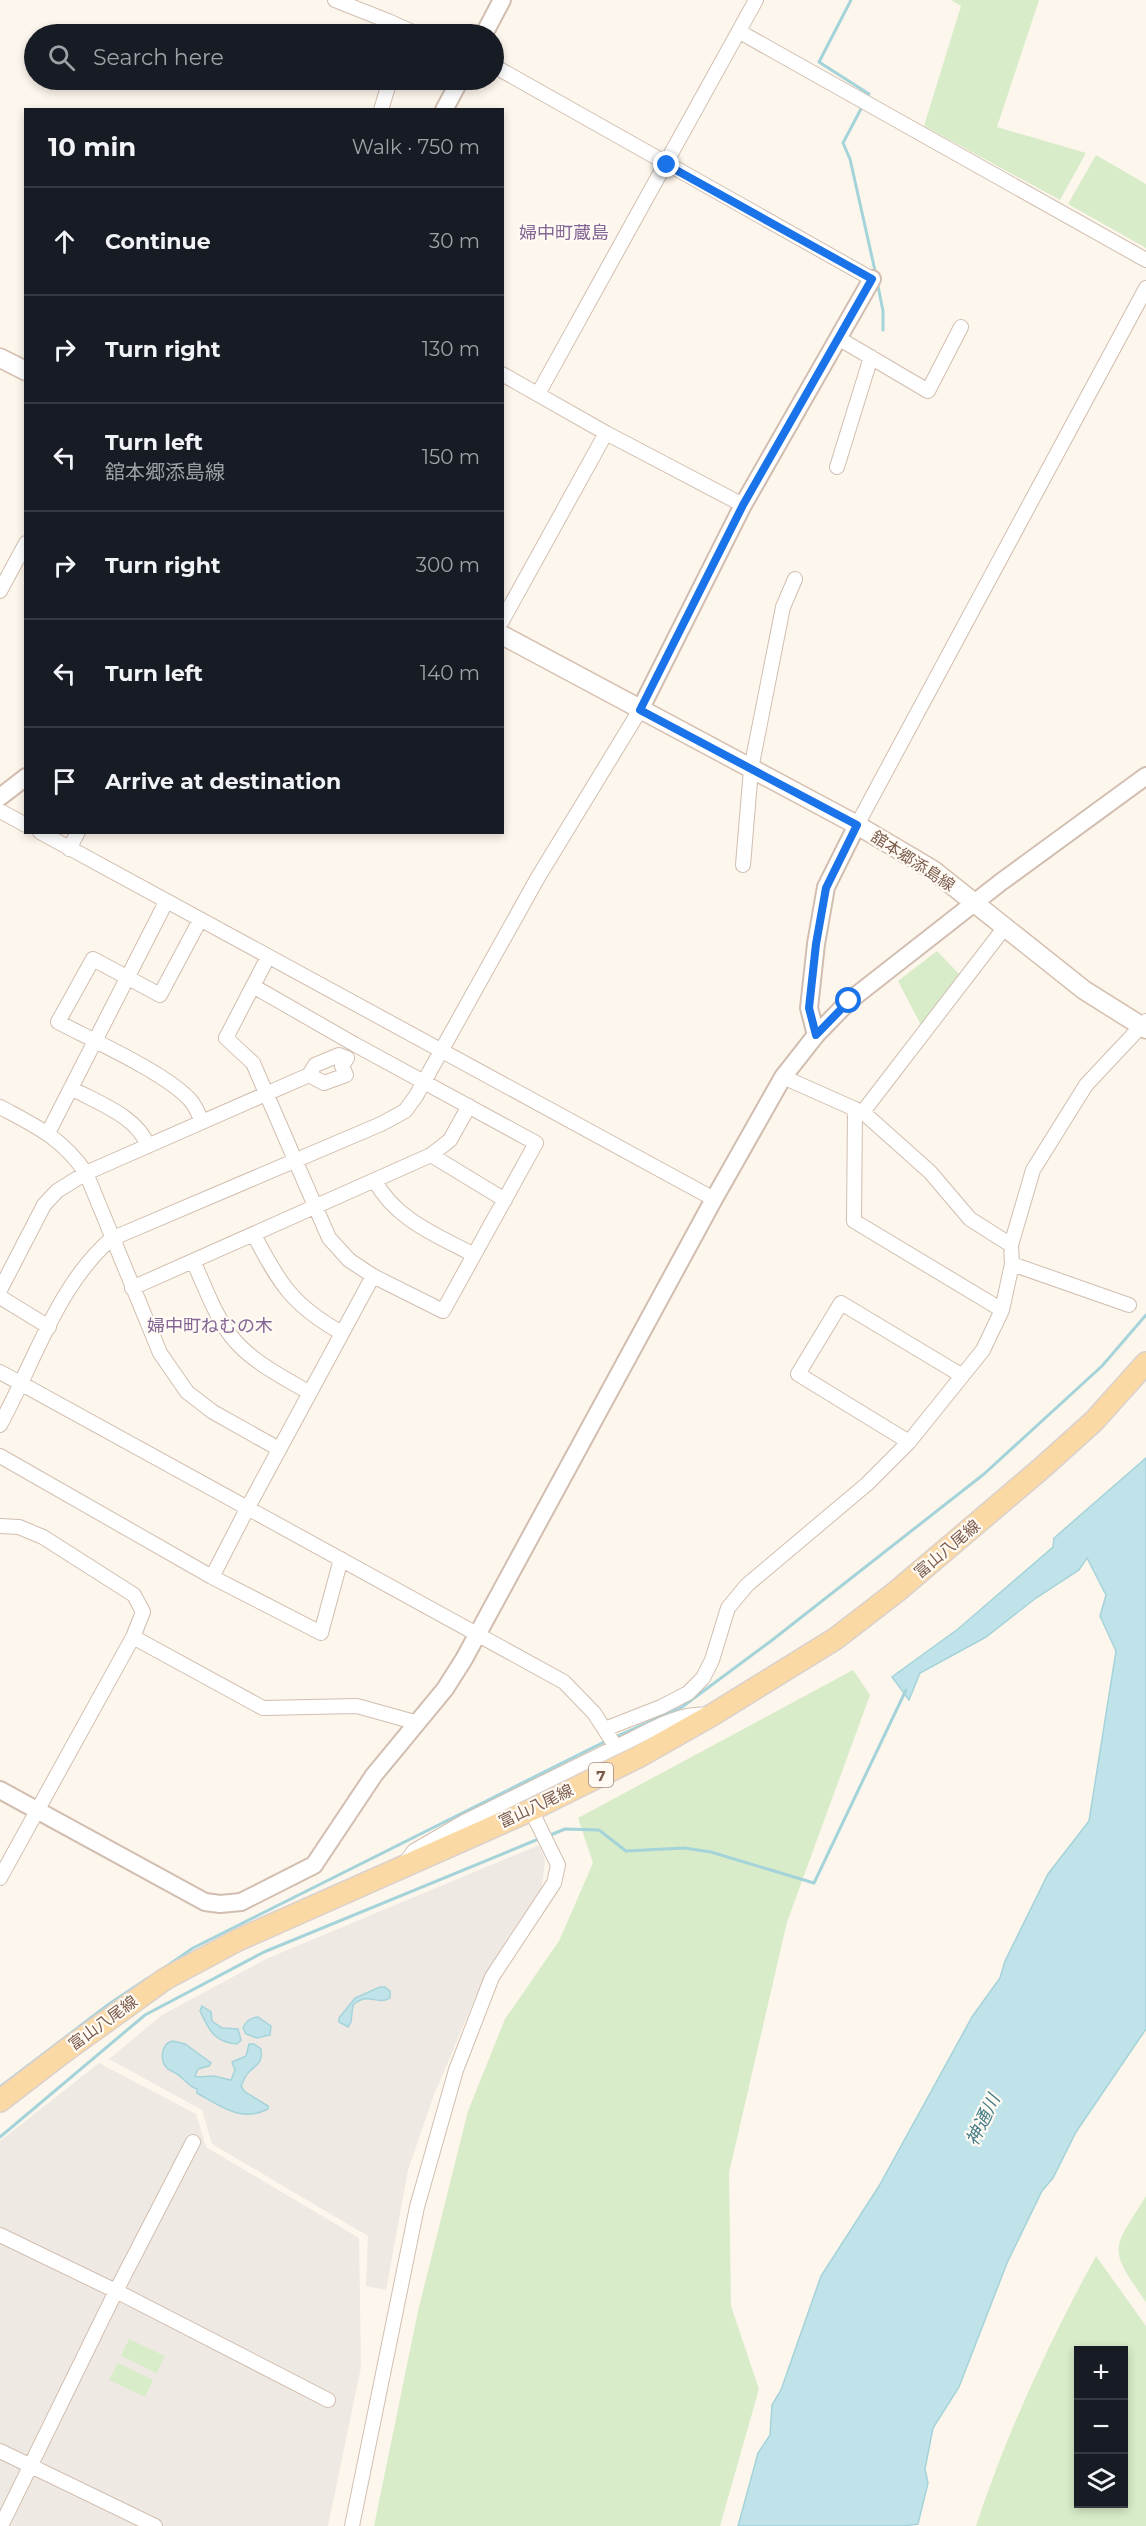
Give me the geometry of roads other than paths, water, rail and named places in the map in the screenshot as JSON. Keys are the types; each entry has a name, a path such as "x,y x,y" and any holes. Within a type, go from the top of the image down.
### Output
{"main road":[{"path":"0,358 24,370"},
{"name":"舘本郷添島線","path":"504,636 857,825 933,870 1084,990 1144,1025"},
{"name":"富山八尾線","path":"0,2101 165,1979 238,1940 531,1810 638,1757 712,1715 835,1639 896,1592 1094,1421 1146,1363"}],"street":[{"path":"335,0 379,24"},
{"path":"489,24 502,0"},
{"path":"538,394 667,165 756,0"},
{"path":"740,32 1146,260"},
{"path":"0,1425 49,1327 82,1270 93,1255 111,1239 381,1124 405,1111 537,879 640,710 743,505 872,279 504,72"},
{"path":"382,108 387,90"},
{"path":"445,108 455,90"},
{"path":"816,1035 809,1008 816,944 826,888 857,825 1146,288"},
{"path":"838,338 928,391 961,327"},
{"path":"837,467 871,357"},
{"path":"504,375 606,433 743,505"},
{"path":"504,617 606,433"},
{"path":"0,591 24,547"},
{"path":"743,864 751,769 783,607 795,579"},
{"path":"0,1790 205,1902 220,1904 241,1902 314,1865 374,1775 446,1689 783,1077 816,1035 849,1001 1038,854 1146,776"},
{"path":"0,797 24,779"},
{"path":"0,811 24,824"},
{"path":"43,834 714,1199"},
{"path":"69,849 77,834"},
{"path":"48,1133 166,902"},
{"path":"200,920 160,995 93,959 58,1022 159,1077 181,1092 192,1103 202,1122"},
{"path":"1002,1310 854,1221 858,1111 1005,927"},
{"path":"253,986 536,1143 443,1311 373,1276 349,1260 329,1238 253,1063 226,1038 268,957"},
{"path":"403,1866 414,1851 688,1693 703,1678 712,1660 728,1608 747,1585 867,1484 909,1442 983,1350 1002,1310 1012,1264 1011,1245 1033,1170 1086,1085 1144,1025"},
{"path":"309,1076 324,1083 346,1075 342,1066 354,1044"},
{"path":"0,1290 44,1205 57,1191 86,1173 309,1076 315,1065 339,1055 347,1058"},
{"path":"783,1077 858,1111 930,1172 970,1219 1011,1245"},
{"path":"71,1088 133,1123 143,1134 148,1146"},
{"path":"132,1288 431,1155 450,1140 469,1106"},
{"path":"0,1107 48,1133 71,1152 86,1173 111,1239 160,1353 187,1392 213,1412 279,1449"},
{"path":"431,1155 505,1200"},
{"path":"375,1181 388,1202 406,1217 474,1256"},
{"path":"254,1235 276,1277 294,1299 317,1319 342,1333"},
{"path":"193,1261 220,1320 232,1338 262,1364 310,1393"},
{"path":"1012,1264 1129,1305"},
{"path":"212,1577 373,1276"},
{"path":"0,1296 49,1327"},
{"path":"909,1442 798,1374 841,1303 961,1375"},
{"path":"0,1372 564,1682 581,1697 611,1738"},
{"path":"0,1456 212,1577 321,1633 341,1559"},
{"path":"0,1527 20,1527 43,1537 134,1595 143,1612 133,1637 39,1812 0,1878"},
{"path":"133,1637 263,1708 357,1706 418,1723"},
{"path":"611,1738 667,1724 696,1713 712,1715"},
{"path":"352,2526 417,2207 456,2070 492,1977 554,1883 558,1865 531,1810"},
{"path":"1,2526 116,2291 193,2142"},
{"path":"0,2235 116,2291 328,2400"},
{"path":"0,2451 154,2526"}],"water":[{"name":"神通川","path":"1146,1458 1146,2029 1076,2132 1053,2178 1042,2191 1007,2263 959,2387 933,2428 925,2469 928,2483 918,2524 904,2526 738,2526 758,2453 770,2435 772,2405 781,2390 821,2276 879,2186 972,2017 1000,1978 1005,1961 1048,1874 1089,1821 1116,1651 1100,1616 1106,1595 1087,1558 1079,1570 1036,1598 986,1637 920,1673 909,1700 892,1677 958,1629 1053,1547 1054,1538"},
{"path":"385,1987 390,1991 390,1998 358,2001 353,2005 351,2022 348,2027 339,2022 339,2018 355,1998"},
{"path":"202,2006 211,2012 212,2021 222,2028 238,2029 241,2040 237,2044 229,2043 213,2034 200,2011"},
{"path":"258,2017 271,2026 270,2035 257,2038 246,2034 243,2028 245,2023"},
{"path":"169,2042 185,2044 211,2063 209,2066 198,2069 195,2076 214,2076 231,2080 235,2070 232,2062 246,2056 249,2044 254,2044 261,2049 260,2060 247,2074 241,2086 245,2092 268,2106 268,2109 258,2113 240,2114 197,2093 197,2089 165,2066 163,2062 164,2049"}],"waterway":[{"path":"851,0 819,62 869,94 866,99"},
{"path":"863,105 843,143 850,159 876,275"},
{"path":"877,281 883,311 883,330"},
{"path":"615,1737 682,1707 771,1641 984,1474 1102,1366 1146,1315"},
{"path":"548,1836 565,1829 599,1830 626,1851 684,1848 711,1852 814,1883 906,1690"},
{"path":"164,1968 193,1948 606,1741"},
{"path":"0,2137 145,2015 264,1952 541,1838"},
{"path":"0,2087 109,2004 148,1978"}],"district":[{"name":"婦中町蔵島","path":"564,233"},
{"name":"婦中町ねむの木","path":"210,1326"}]}
